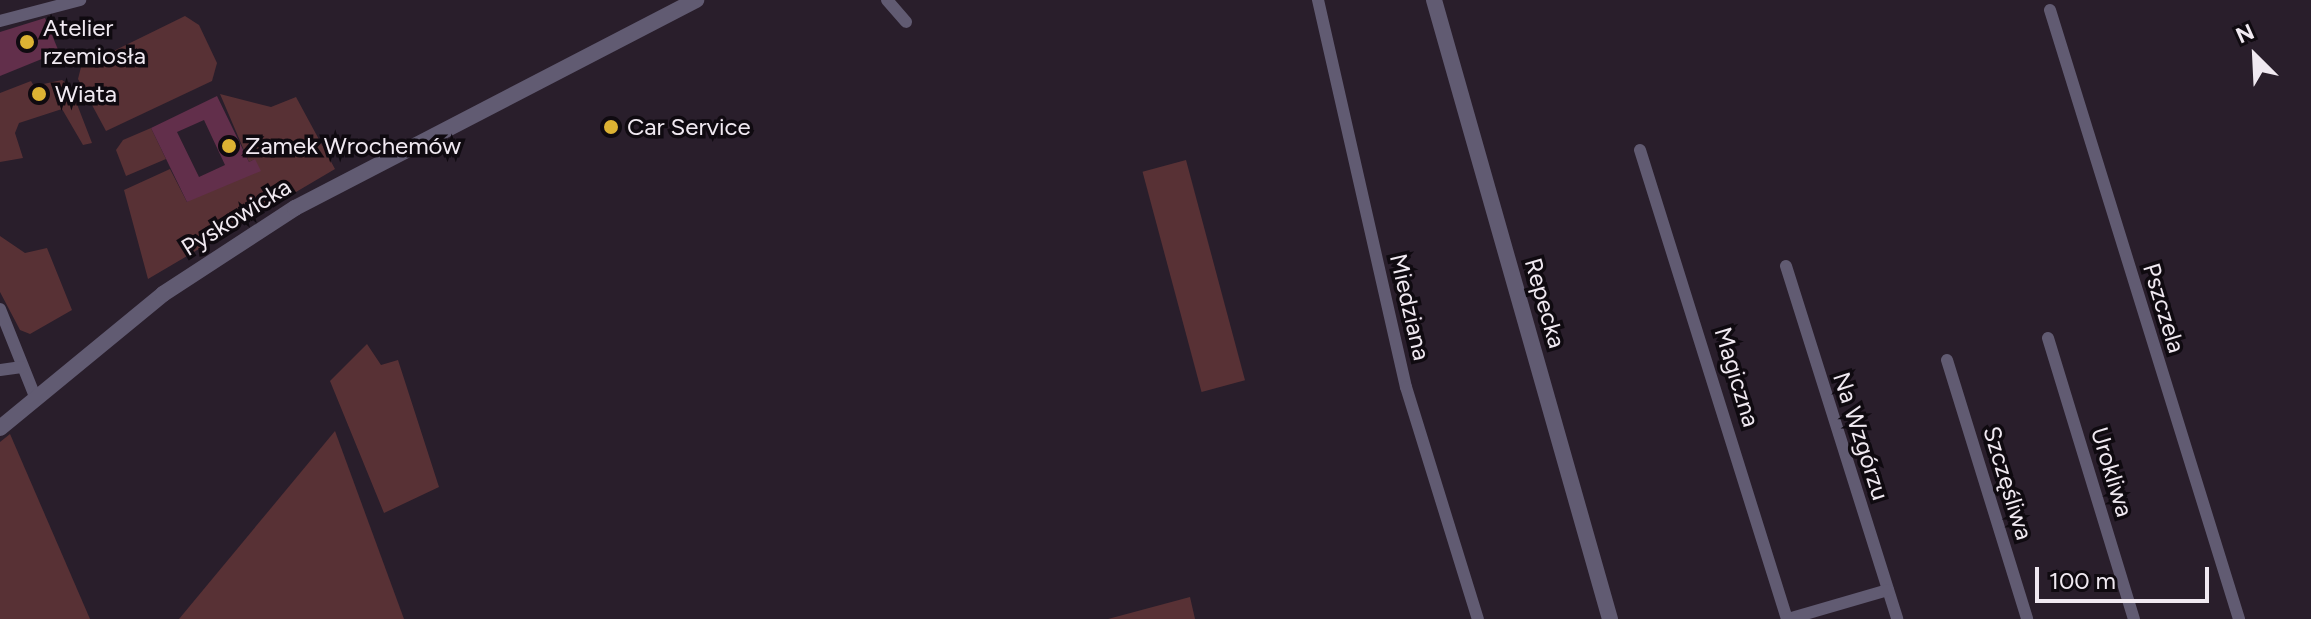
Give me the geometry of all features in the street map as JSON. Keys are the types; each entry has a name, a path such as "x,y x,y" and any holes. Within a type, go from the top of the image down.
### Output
{"street":[{"path":"0,21 80,0"},
{"name":"Pyskowicka","path":"0,428 163,294 295,208 696,0"},
{"path":"887,0 906,22"},
{"name":"Miedziana","path":"1318,0 1406,387 1478,619"},
{"name":"Repecka","path":"1434,0 1610,619"},
{"name":"Pszczela","path":"2050,10 2239,619"},
{"name":"Magiczna","path":"1640,150 1787,619 1888,590"},
{"name":"Na Wzgórzu","path":"1786,266 1897,619"},
{"path":"0,309 36,399"},
{"name":"Urokliwa","path":"2048,338 2134,619"},
{"name":"Szczęśliwa","path":"1947,360 2027,619"},
{"path":"0,370 22,367"}],"shaded area":[{"path":"185,16 199,25 217,63 212,81 106,131 78,79 81,67"},
{"path":"62,80 70,86 92,143 83,145 62,109 19,123 15,133 23,158 0,162 0,93 31,81 34,86"},
{"path":"220,94 271,107 296,97 335,169 148,279 124,190 170,169 187,202 255,159 249,162"},
{"path":"151,128 166,159 126,176 116,150 123,140"},
{"path":"1186,160 1245,380 1202,392 1143,172"},
{"path":"0,236 25,253 47,248 72,310 30,334 20,330 0,292"},
{"path":"367,344 381,365 398,360 439,487 384,513 330,381"},
{"path":"335,431 404,619 179,619"},
{"path":"10,434 90,619 0,619 0,442"},
{"path":"1190,597 1195,619 1108,619"}],"building":[{"name":"Atelier rzemiosła","path":"45,18 59,52 0,76 0,32"},
{"name":"Zamek Wrochemów","path":"217,96 249,162 255,159 261,171 187,202 151,128","holes":["204,120 225,165 199,177 177,132"]}],"place":[{"name":"Atelier rzemiosła","path":"27,42"},
{"name":"Wiata","path":"39,94"},
{"name":"Car Service","path":"611,127"},
{"name":"Zamek Wrochemów","path":"229,146"}]}
